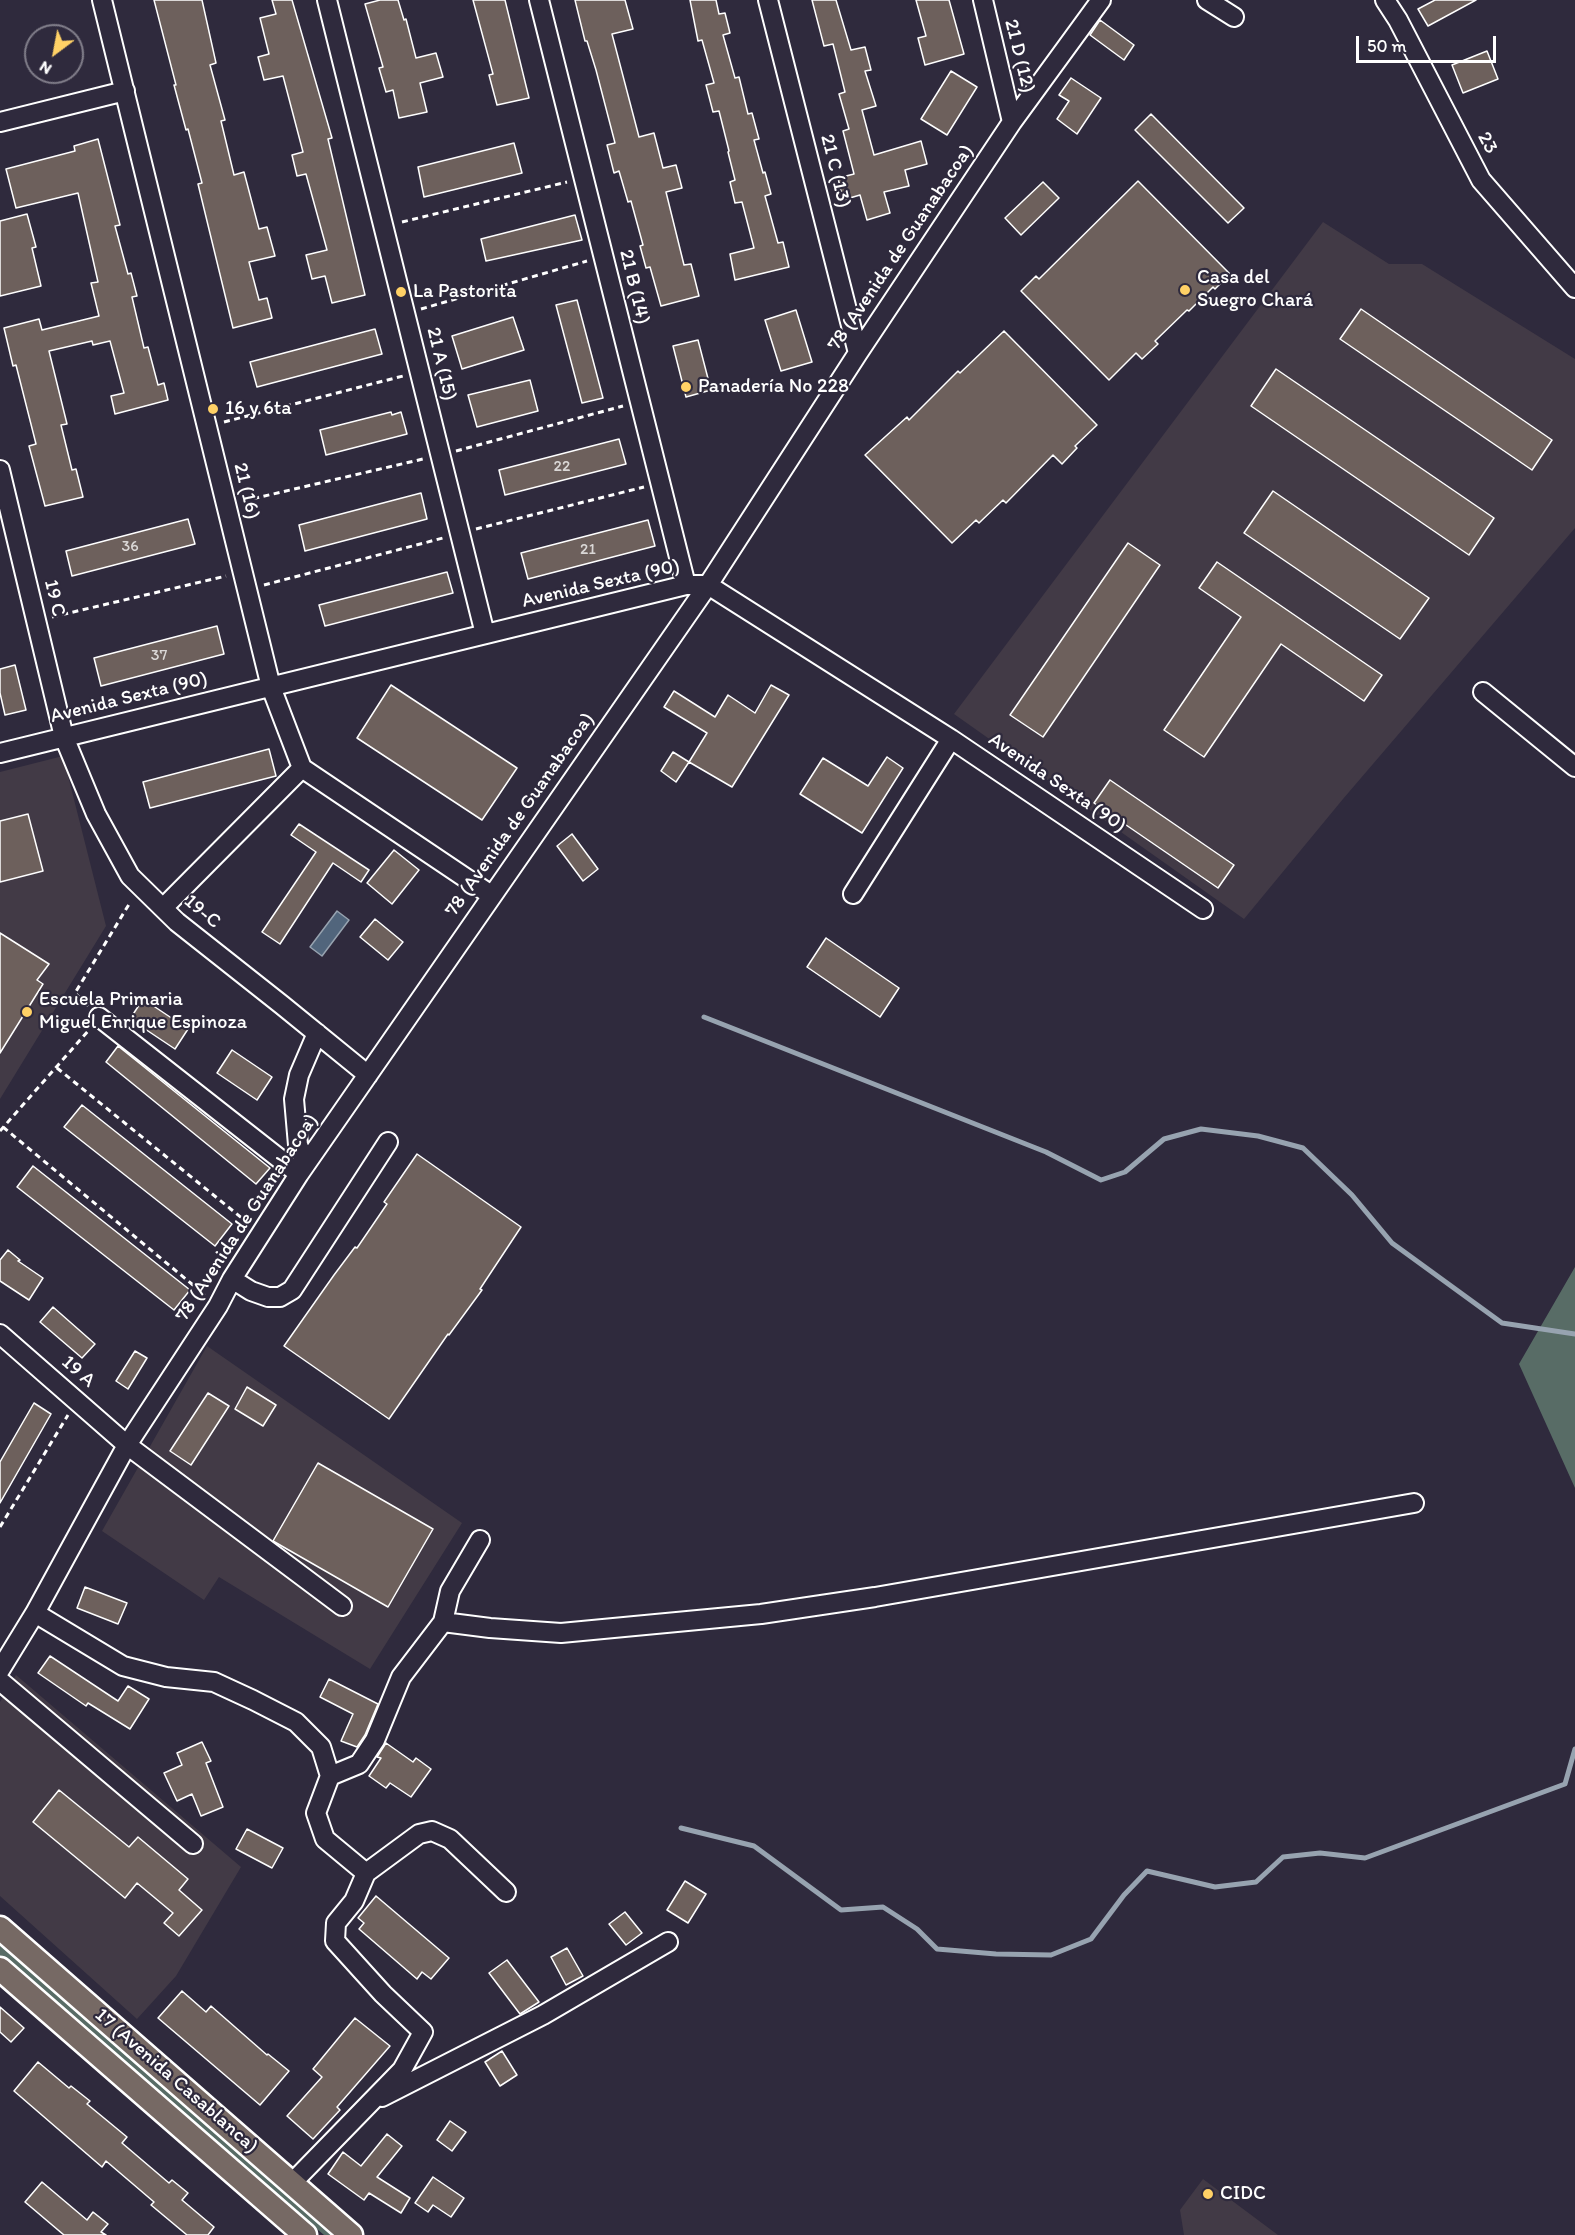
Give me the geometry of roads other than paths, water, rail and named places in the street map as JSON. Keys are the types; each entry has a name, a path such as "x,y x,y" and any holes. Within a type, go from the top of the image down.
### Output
{"main road":[{"name":"17 (Avenida Casablanca)","path":"0,1928 351,2235"},
{"name":"17 (Avenida Casablanca)","path":"0,1969 305,2235"}],"street":[{"name":"21 (16)","path":"102,0 271,687 302,768"},
{"name":"21 A (15)","path":"327,0 485,634"},
{"name":"21 B (14)","path":"539,0 686,585"},
{"name":"21 C (13)","path":"768,0 858,352"},
{"name":"21 D (12)","path":"982,0 1012,122"},
{"name":"78 (Avenida de Guanabacoa)","path":"0,1670 35,1613 127,1445 218,1306 232,1279 303,1169 708,585 858,352 1012,122 1101,0"},
{"path":"1207,0 1234,17"},
{"name":"23","path":"1384,0 1398,21 1481,180 1575,288"},
{"path":"0,122 125,91"},
{"name":"19 C","path":"0,470 64,737"},
{"name":"Avenida Sexta (90)","path":"0,753 686,585 708,585 951,739 1203,909"},
{"path":"1483,692 1575,767"},
{"name":"19-C","path":"64,737 96,814 130,876 177,922 368,1075"},
{"path":"854,894 951,739"},
{"path":"163,908 302,768 491,895"},
{"path":"99,1017 303,1169"},
{"path":"303,1169 298,1145 294,1099 299,1075 317,1033"},
{"path":"232,1279 251,1292 268,1297 280,1297 292,1290 388,1142"},
{"name":"19 A","path":"0,1334 127,1445 342,1606"},
{"path":"443,1622 561,1633 761,1614 886,1595 1414,1503"},
{"path":"330,1776 359,1764 375,1740 401,1677 443,1622 450,1591 480,1540"},
{"path":"35,1613 123,1666 166,1677 214,1682 296,1722 321,1747 330,1776 316,1813 325,1839 366,1873"},
{"path":"0,1681 193,1844"},
{"path":"292,2183 402,2070 423,2032 383,1994 335,1941 336,1923 354,1901 366,1873 419,1834 432,1831 450,1839 506,1893"},
{"path":"373,2101 411,2084 543,2015 668,1942"}],"water":[{"path":"337,911 349,920 322,956 310,947"}],"waterway":[{"path":"704,1017 1046,1152 1101,1180 1125,1172 1164,1139 1201,1129 1258,1136 1303,1148 1352,1195 1392,1243 1502,1323 1575,1334"},
{"path":"681,1828 754,1846 841,1910 883,1907 917,1929 937,1949 996,1954 1051,1955 1091,1939 1124,1895 1147,1871 1215,1887 1256,1882 1283,1857 1320,1853 1365,1858 1565,1784 1575,1749"}],"place":[{"name":"Casa del Suegro Chará","path":"1185,290"},
{"name":"La Pastorita","path":"401,292"},
{"name":"Panadería No 228","path":"686,387"},
{"name":"16 y 6ta","path":"213,409"},
{"name":"Escuela Primaria Miguel Enrique Espinoza","path":"27,1012"},
{"name":"CIDC","path":"1208,2194"}]}
